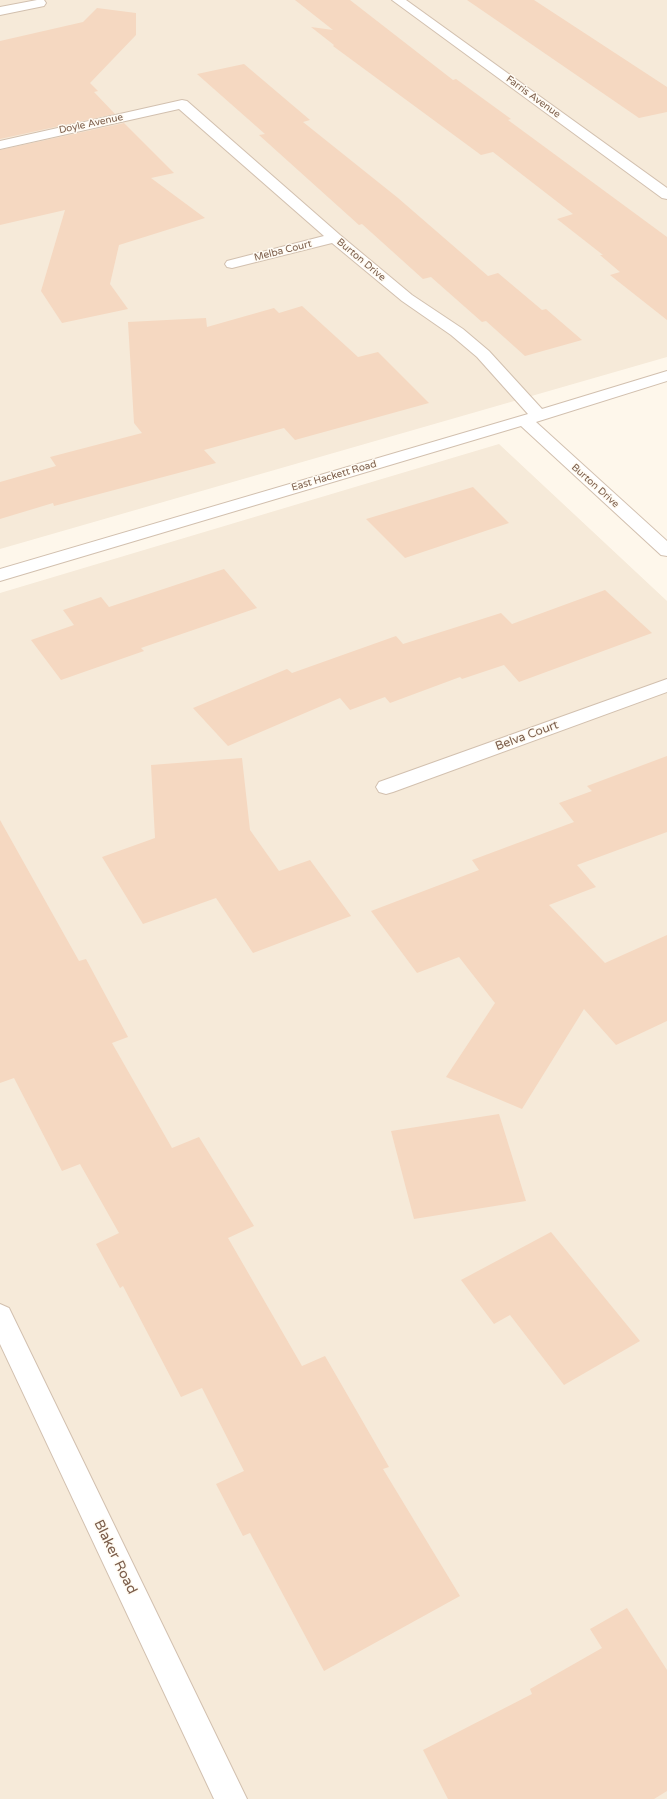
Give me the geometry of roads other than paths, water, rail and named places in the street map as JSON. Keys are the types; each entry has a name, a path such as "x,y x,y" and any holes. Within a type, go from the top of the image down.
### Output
{"street":[{"name":"Farris Avenue","path":"398,0 667,195"},
{"path":"0,11 39,1"},
{"name":"Doyle Avenue","path":"0,144 182,104"},
{"name":"Burton Drive","path":"182,104 335,238 407,298 457,332 478,350 531,418 667,551"},
{"name":"Melba Court","path":"232,264 335,238"},
{"name":"East Hackett Road","path":"0,575 531,418 667,376"},
{"name":"Belva Court","path":"386,787 667,686"},
{"name":"Blaker Road","path":"0,1316 230,1799"}]}
